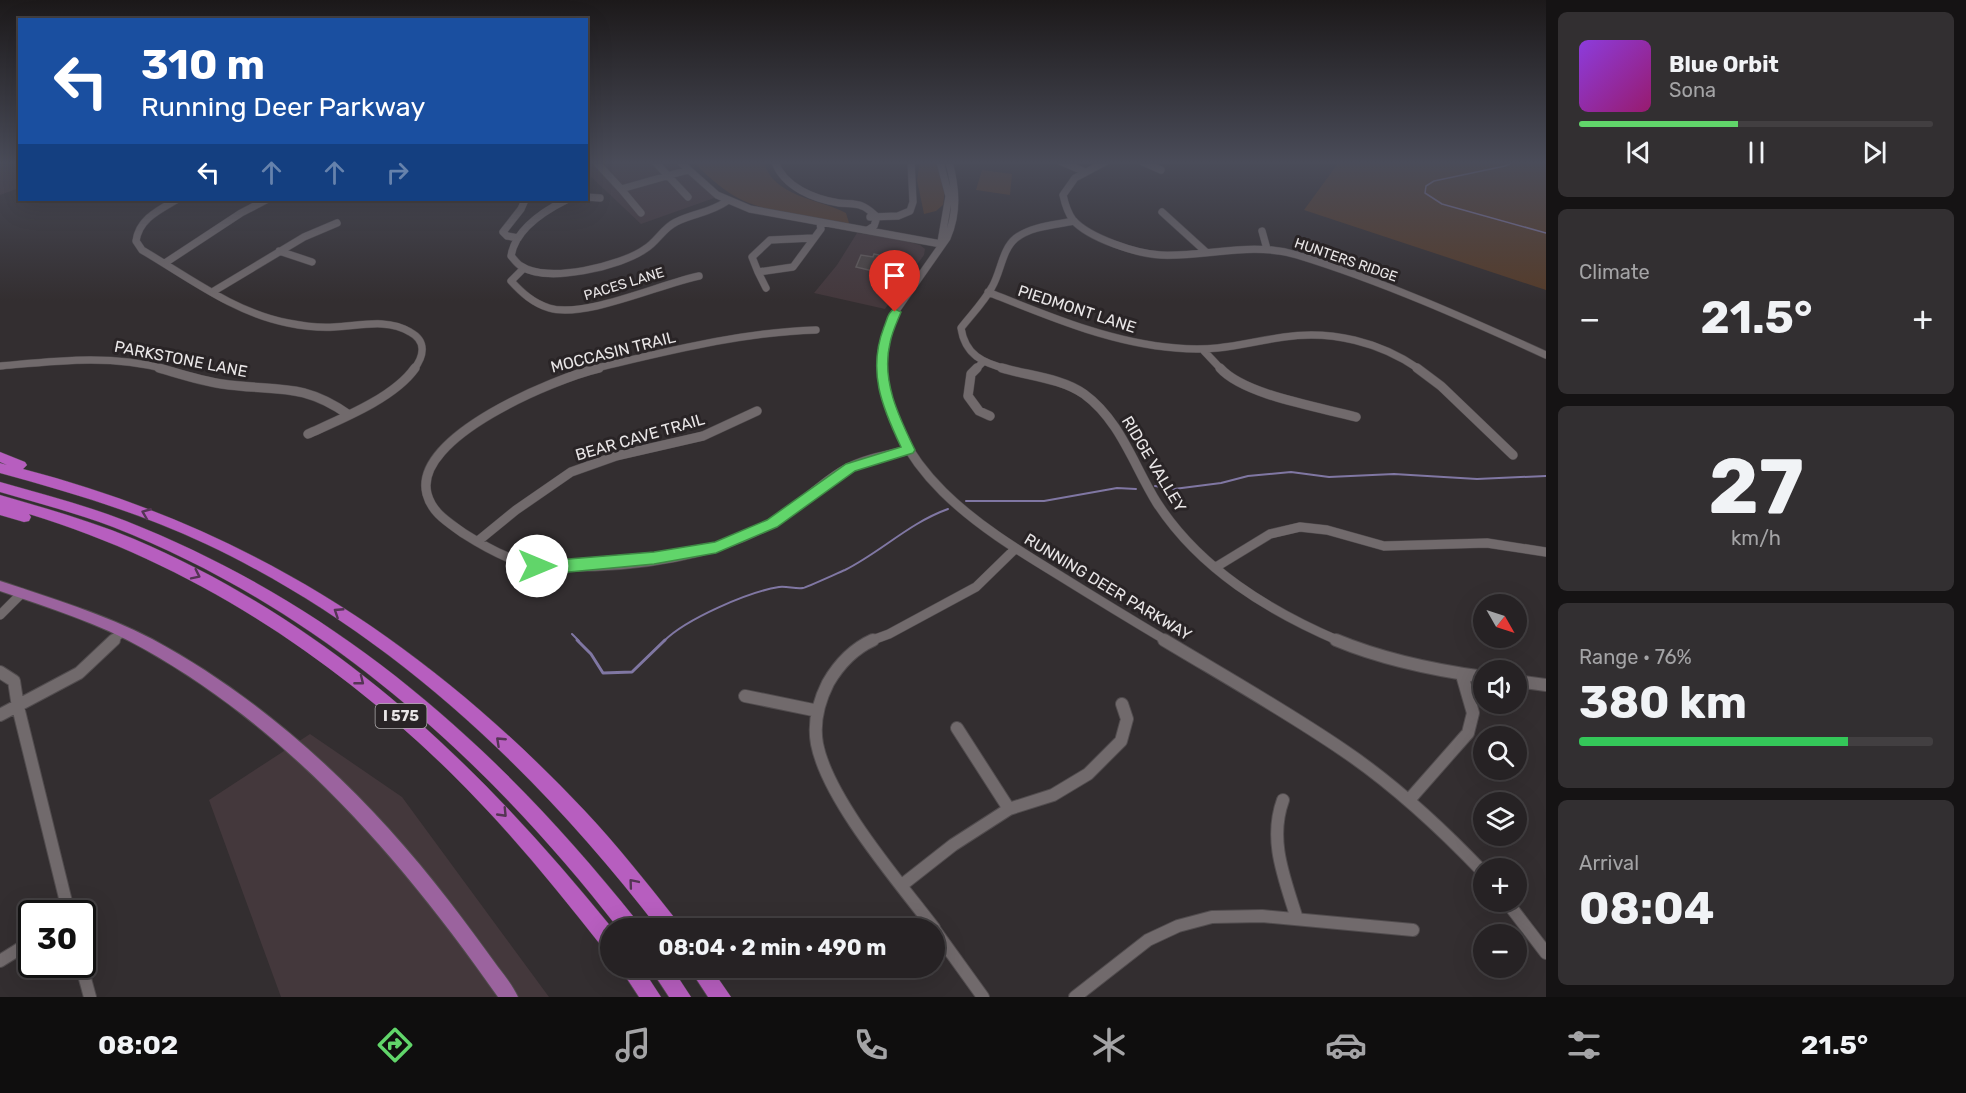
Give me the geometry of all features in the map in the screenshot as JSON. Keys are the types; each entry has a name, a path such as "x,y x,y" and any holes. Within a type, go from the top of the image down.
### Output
{"highway":[{"path":"0,457 72,487"},
{"name":"I 575","path":"0,468 72,487 168,522 238,554 308,593 403,657 447,692 564,803 662,918"},
{"path":"0,487 100,517 158,540 263,593 336,640 400,689 487,766 575,860 622,918"},
{"name":"I 575","path":"0,500 144,550 233,594 276,620 333,660 377,694 428,739 510,820 600,928"},
{"path":"0,510 121,548 144,550"},
{"path":"637,978 651,997"},
{"path":"667,978 681,997"},
{"path":"707,978 721,997"}],"main road":[{"path":"0,586 83,614 123,631 178,662 265,722 323,773 423,881 509,997"}],"street":[{"path":"164,209 146,221 136,236 138,245 142,250 213,291 263,316 279,321 318,327 383,324 402,328 421,341 423,354 416,369 401,383 349,415 308,434"},
{"path":"165,263 250,209"},
{"path":"518,238 507,236 503,232 504,227 522,209"},
{"path":"551,209 541,214 512,245 513,261 524,268 547,273 574,272 638,253 671,225 713,209"},
{"path":"637,209 641,213"},
{"path":"749,209 820,224 868,230 941,244"},
{"path":"861,209 873,217 898,216 911,209"},
{"name":"RUNNING DEER PARKWAY","path":"941,244 947,209"},
{"name":"RUNNING DEER PARKWAY","path":"956,209 950,232 895,312 884,344 882,371 886,399 893,420 909,450 953,503 1015,549 1336,745 1409,800 1473,861"},
{"path":"990,416 979,411 968,396 971,374 983,362 968,349 960,335 964,322 988,292 1001,269 1007,248 1015,239 1028,231 1074,221 1066,209"},
{"path":"1162,212 1206,252"},
{"path":"868,230 874,226 873,217"},
{"name":"HUNTERS RIDGE","path":"1074,221 1105,240 1131,250 1173,255 1230,249 1268,249 1311,258 1460,316 1546,355"},
{"path":"213,291 230,283 306,235 337,223"},
{"path":"758,272 793,267 821,229 820,224"},
{"path":"1262,231 1268,249"},
{"path":"766,288 752,257 770,240 813,238"},
{"path":"279,250 312,262"},
{"name":"PACES LANE","path":"524,268 511,281 519,291 541,306 559,311 590,308 699,276"},
{"name":"PIEDMONT LANE","path":"988,292 1091,330 1156,347 1204,351 1235,348 1303,334 1340,337 1365,343 1391,353 1430,377 1513,455"},
{"name":"MOCCASIN TRAIL","path":"816,330 791,330 747,336 555,380 524,396 453,442 429,469 425,486 426,495 441,519 505,558 537,566 621,561 702,551 742,538 772,524 850,468 868,460 909,450"},
{"path":"1204,351 1229,378 1240,384 1356,417"},
{"name":"PARKSTONE LANE","path":"0,366 76,360 131,362 224,385 309,392 327,398 349,415"},
{"name":"RIDGE VALLEY","path":"983,362 1065,384 1098,406 1116,428 1146,484 1167,517 1189,543 1216,567 1275,610 1336,641 1401,663 1473,676"},
{"name":"BEAR CAVE TRAIL","path":"478,541 516,510 572,472 616,456 703,436 757,411"},
{"path":"1216,567 1270,534 1300,527 1327,530 1384,546 1486,543 1546,552"},
{"path":"926,918 830,783 816,738 815,723 834,672 851,652 976,587 1015,549"},
{"path":"0,615 22,594"},
{"path":"0,715 79,673 123,631"},
{"path":"0,672 14,681 18,707 66,900"},
{"path":"1409,800 1468,733 1473,713 1462,675"},
{"path":"1527,682 1546,685"},
{"path":"745,696 818,711"},
{"path":"902,885 953,845 1009,808 1053,795 1088,774 1121,741 1127,719 1122,704"},
{"path":"957,728 1009,808"},
{"path":"1283,800 1276,813 1274,828 1278,854 1297,919"},
{"path":"1515,912 1546,953"},
{"path":"1075,997 1132,951 1178,927 1210,917 1246,913 1297,919 1365,922 1413,930"},
{"path":"945,944 983,997"},
{"path":"0,961 18,950"},
{"path":"85,978 90,997"}],"shaded area":[{"path":"625,209 685,209 641,224"},
{"path":"767,209 836,209 846,213 849,223 825,221"},
{"path":"923,209 939,209 936,211 924,214"},
{"path":"1546,209 1546,290 1304,210"},
{"path":"857,233 899,239 920,245 925,249 924,255 885,309 814,293 837,265"},
{"path":"310,734 402,797 549,997 281,997 209,800"}],"building":[{"path":"874,254 884,256 882,259 894,261 890,273 885,274 856,267 861,255 873,257"}],"waterway":[{"path":"1458,209 1546,233"},
{"path":"1155,486 1174,489 1221,483 1248,476 1291,472 1329,477 1394,474 1477,479 1546,476"},
{"path":"966,501 1044,501 1117,488 1136,489"},
{"path":"664,641 687,624 735,600 779,587 803,588 845,570 921,522 948,509"},
{"path":"572,634 579,641"},
{"path":"577,640 591,654 603,673 632,672 665,640"}],"route":[{"path":"537,566 569,566 654,558 687,554 716,547 772,524 842,472 868,460 909,450 889,410 883,385 884,344 895,312"}]}
